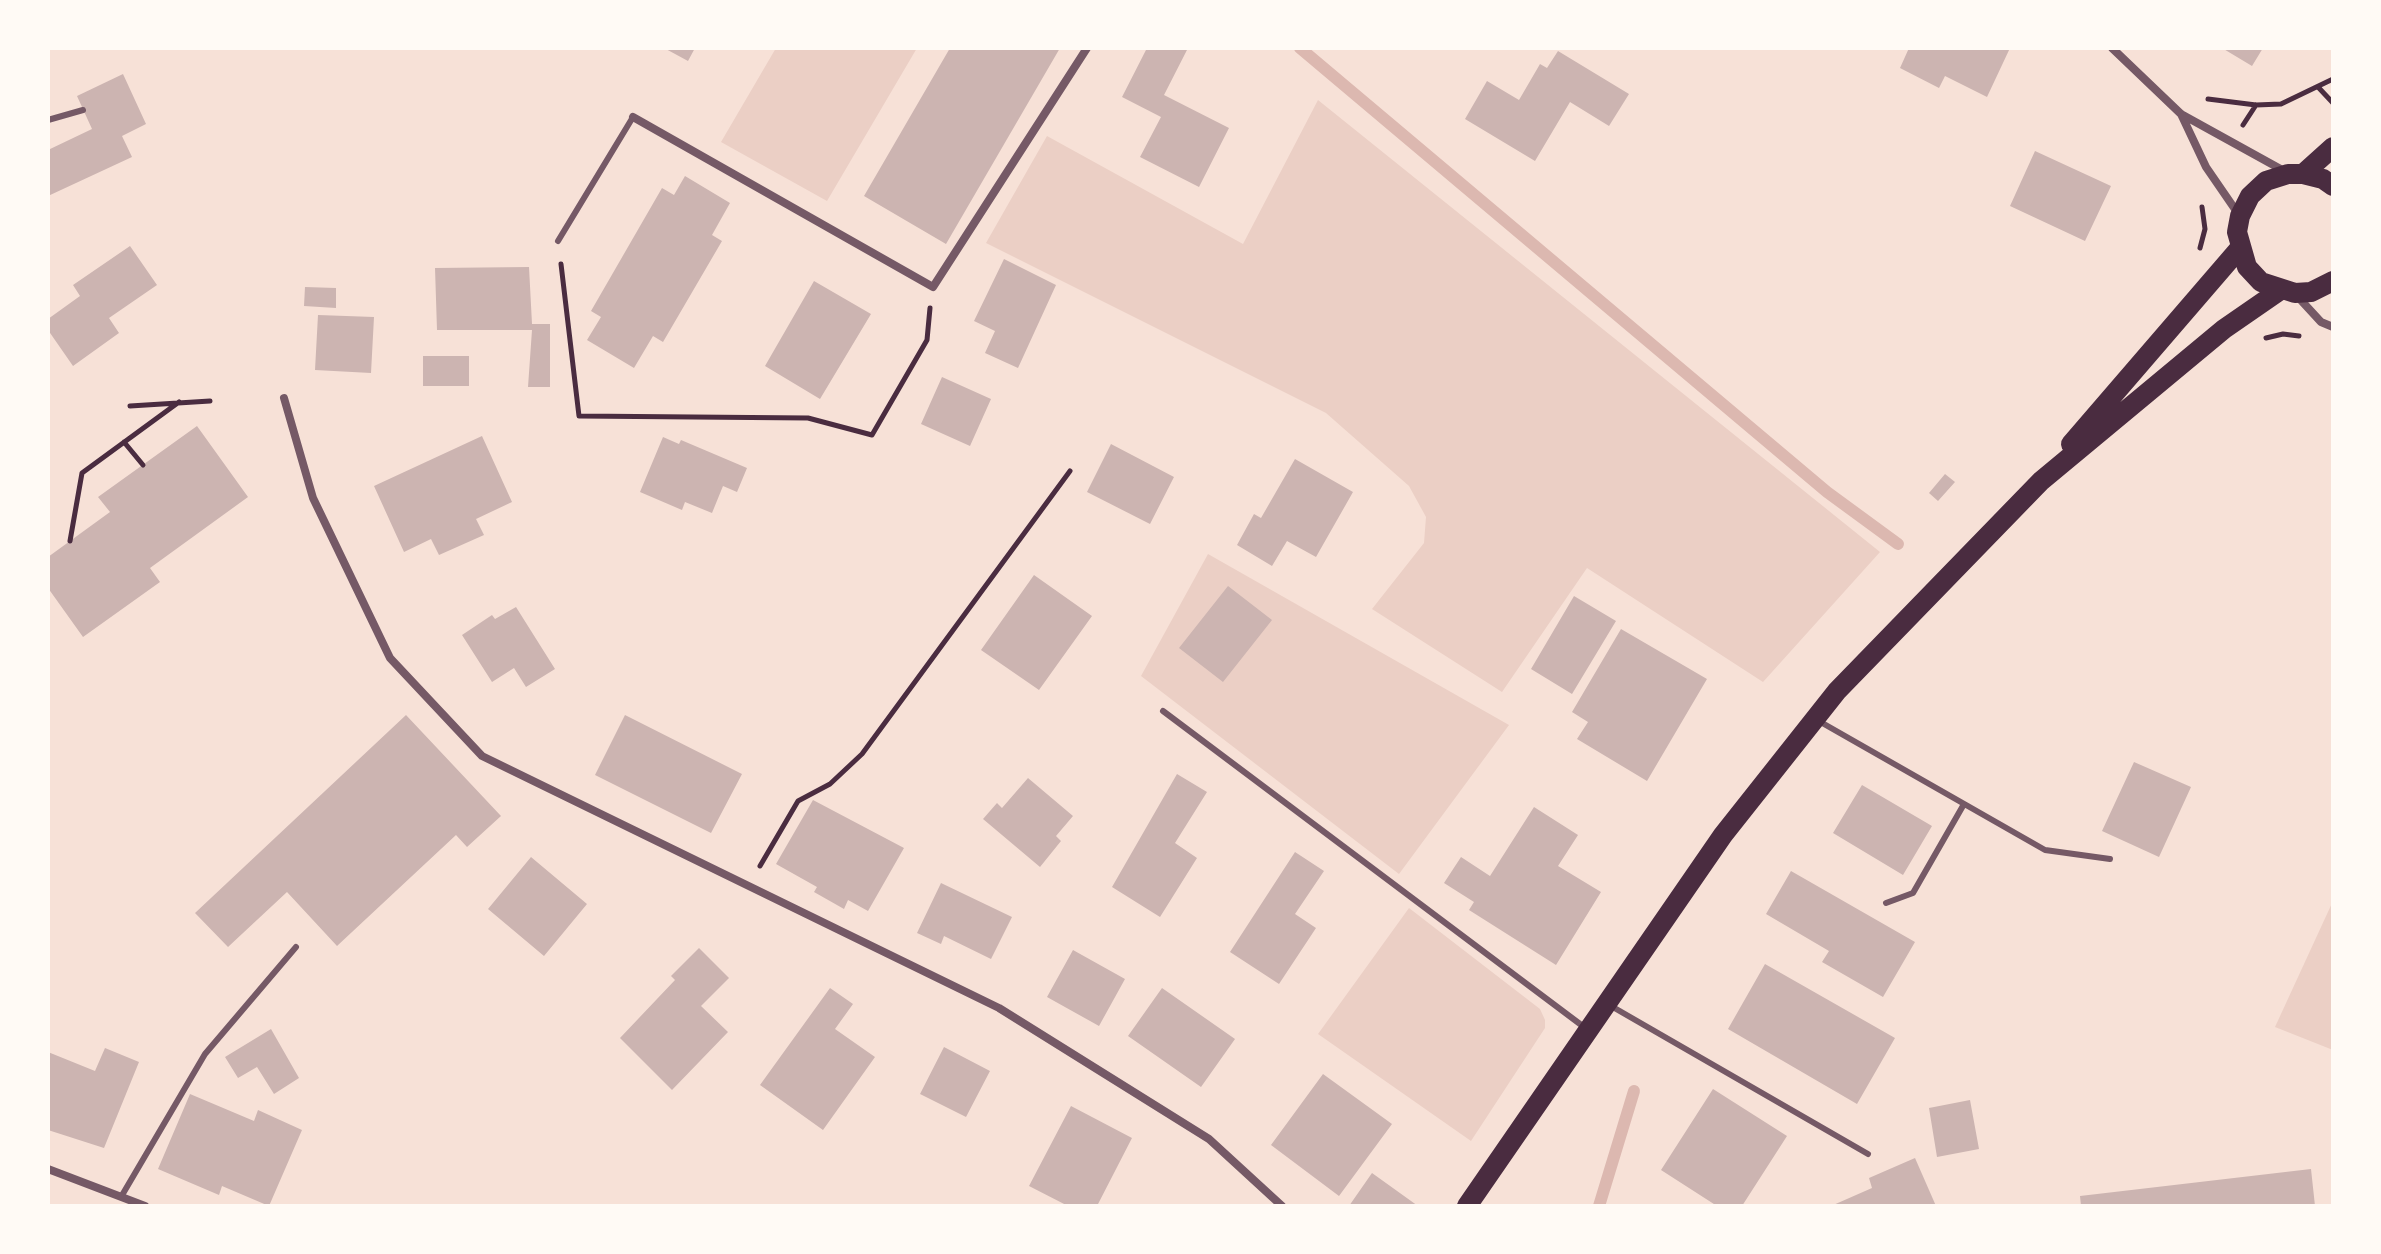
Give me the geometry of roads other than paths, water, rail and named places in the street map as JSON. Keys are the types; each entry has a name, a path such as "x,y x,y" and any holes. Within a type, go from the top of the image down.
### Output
{"main road":[{"path":"2333,147 2295,174 2266,181 2250,196 2240,216 2239,249 2254,274 2287,292 2311,292 2333,281"},
{"path":"2295,174 2323,179 2333,186"},
{"path":"1467,1206 1723,835 1837,691 2041,481 2148,350 2239,249"},
{"path":"2041,481 2224,329 2287,292"}],"street":[{"path":"633,117 933,287 1087,48"},
{"path":"2112,48 2181,114 2295,174"},
{"path":"2181,114 2206,167 2240,216"},
{"path":"2287,292 2321,322 2333,327"},
{"path":"284,398 313,498 390,658 482,756 999,1008 1209,1139 1282,1206"},
{"path":"48,1169 145,1206"}],"lane":[{"path":"48,120 83,110"},
{"path":"558,241 633,117"},
{"path":"1163,711 1590,1031"},
{"path":"1815,719 2045,850 2110,859"},
{"path":"1886,903 1913,893 1964,804"},
{"path":"121,1197 205,1054 296,947"},
{"path":"1608,1004 1868,1154"}],"waterway":[{"path":"1300,48 1827,492 1898,544"},
{"path":"1599,1206 1634,1091"}]}
